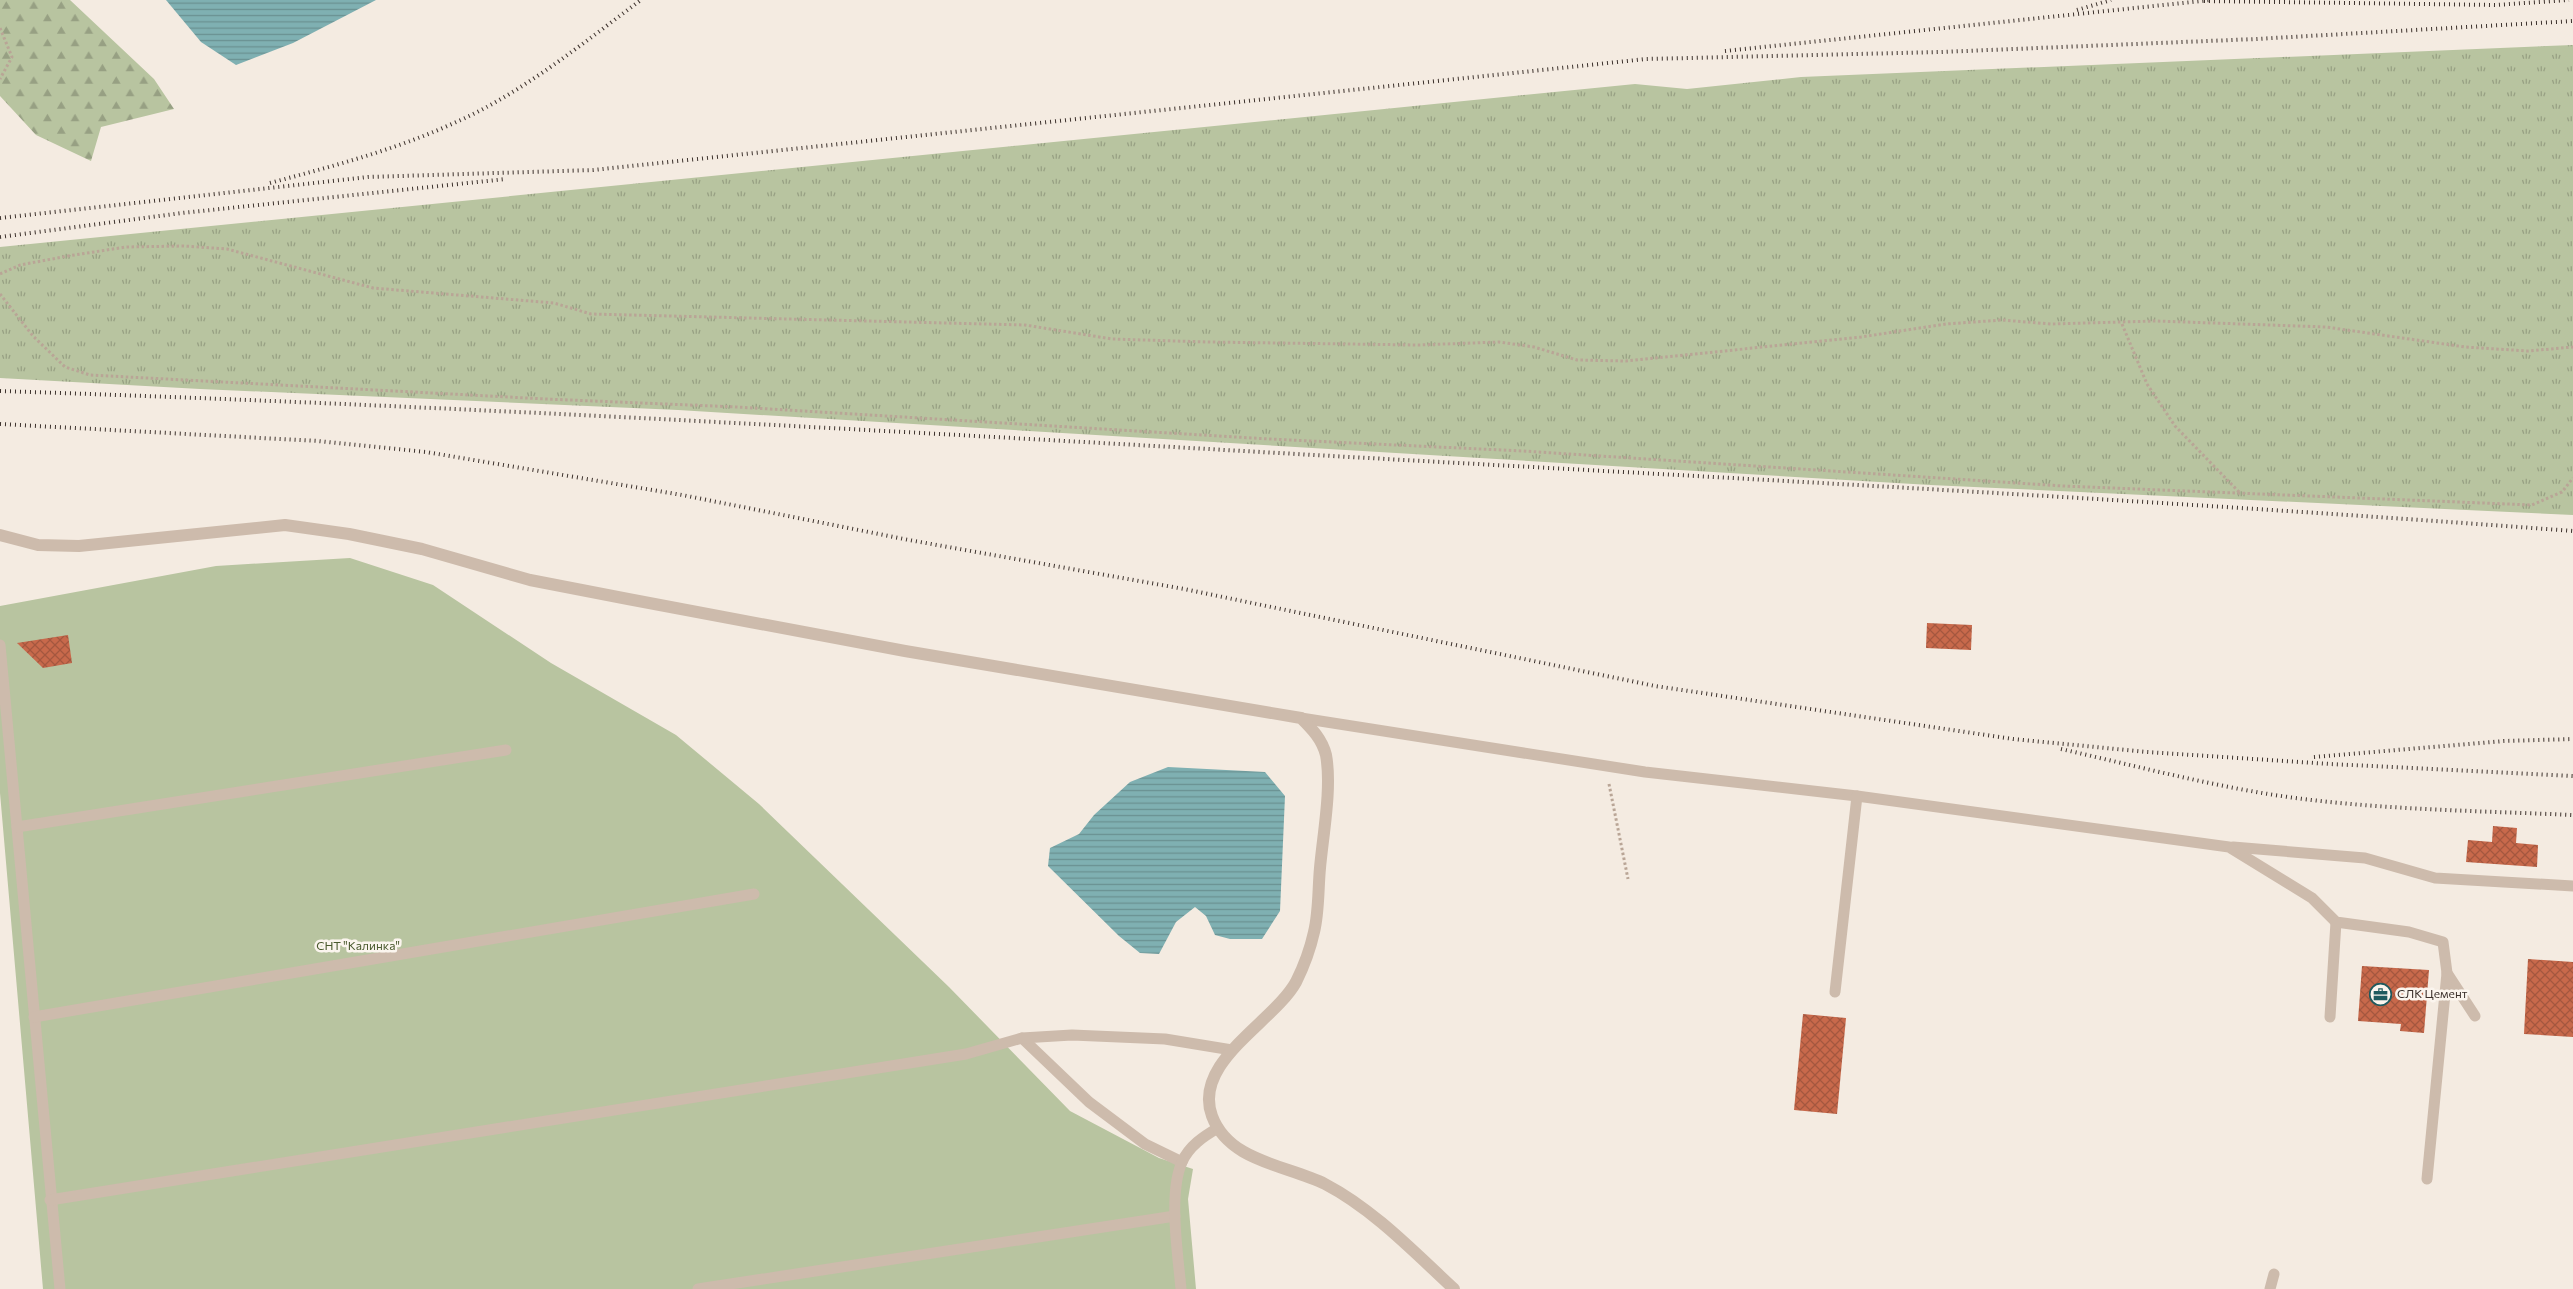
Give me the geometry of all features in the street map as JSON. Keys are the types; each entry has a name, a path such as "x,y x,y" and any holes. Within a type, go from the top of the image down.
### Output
{"street":[{"path":"0,535 38,545 79,546 284,525 349,534 422,549 530,580 628,599 905,651 1301,718 1318,734 1326,755 1327,784 1315,930 1307,960 1294,984 1261,1023 1232,1050 1214,1074 1210,1095 1211,1115 1226,1140 1244,1152 1324,1184 1360,1205 1454,1289"}],"lane":[{"path":"0,645 50,1200 60,1289"},
{"path":"1301,718 1605,766 1857,796 2229,847 2365,858 2435,878 2573,886"},
{"path":"17,828 506,750"},
{"path":"1835,992 1857,796"},
{"path":"2229,847 2312,898 2336,922 2409,932 2443,942 2447,973 2427,1179"},
{"path":"34,1017 754,894"},
{"path":"2330,1017 2336,922"},
{"path":"2447,973 2475,1016"},
{"path":"50,1200 966,1054 1022,1038 1072,1035 1165,1039 1232,1050"},
{"path":"1022,1038 1089,1102 1145,1144 1182,1162"},
{"path":"1181,1289 1175,1216 1182,1162 1198,1140 1218,1128"},
{"path":"698,1289 1175,1216"},
{"path":"2270,1289 2274,1274"}],"path":[{"path":"0,28 12,57 0,79"},
{"path":"0,274 20,266 126,247 184,246 227,249 373,288 554,303 591,314 1024,325 1112,339 1208,342 1419,345 1499,342 1534,347 1577,360 1626,362 1861,337 1946,324 2002,320 2051,324 2122,324 2156,321 2326,328 2465,348 2528,351 2573,347"},
{"path":"0,294 33,336 65,367 90,376 546,400 737,407 1259,438 1523,451 2063,486 2241,494 2532,505 2562,492 2573,478"},
{"path":"2122,324 2147,384 2175,426 2241,494"},
{"path":"1605,766 1628,879"}],"green space":[{"path":"0,0 70,0 154,79 174,109 101,127 91,161 36,135 0,96"},
{"path":"2573,45 2573,515 1930,485 678,410 200,389 0,378 0,247 1635,84 1687,89 1801,77"},
{"name":"СНТ \"Калинка\"","path":"350,558 433,585 551,663 676,735 759,804 949,987 1070,1111 1159,1158 1193,1169 1188,1199 1196,1289 43,1289 0,793 0,606 216,566"}],"water":[{"path":"166,0 376,0 293,43 236,65 201,42"},
{"path":"1168,767 1265,772 1285,796 1280,911 1262,939 1230,939 1215,935 1206,916 1195,907 1176,922 1159,954 1140,953 1119,936 1048,866 1050,848 1079,834 1094,815 1130,782"}],"building":[{"path":"1927,623 1972,625 1971,650 1926,648"},
{"path":"68,635 72,663 43,668 17,643"},
{"path":"2493,826 2517,828 2516,843 2538,845 2537,867 2466,862 2468,840 2492,842"},
{"path":"2528,959 2573,962 2573,1037 2524,1034"},
{"path":"2362,966 2429,970 2424,1033 2400,1031 2401,1024 2358,1021"},
{"path":"1803,1014 1846,1018 1837,1114 1794,1110"}],"railway":[{"path":"270,183 386,149 432,133 479,111 551,67 641,0"},
{"path":"2077,10 2111,0"},
{"path":"1725,51 2211,0"},
{"path":"2204,1 2496,5 2569,0"},
{"path":"0,218 368,177 593,170 1646,59 1941,52 2256,39 2573,21"},
{"path":"0,237 182,213 506,179"},
{"path":"0,391 500,411 832,428 1953,490 2573,531"},
{"path":"0,424 318,441 426,452 682,495 909,540 1184,589 1655,686 2013,739 2147,752 2330,764 2573,776"},
{"path":"2314,757 2504,741 2573,739"},
{"path":"2061,749 2212,784 2303,799 2404,808 2573,815"}],"place":[{"name":"СЛК Цемент","path":"2381,994"}]}
